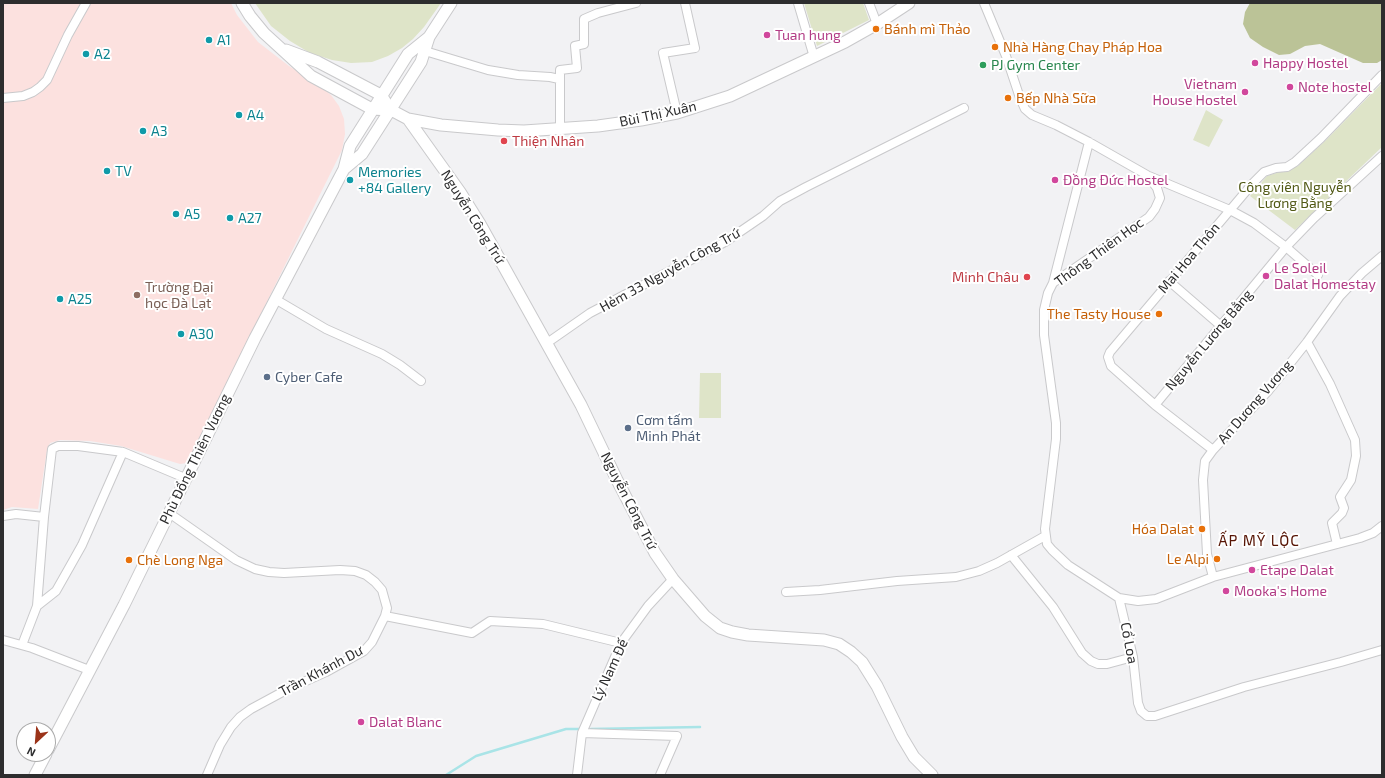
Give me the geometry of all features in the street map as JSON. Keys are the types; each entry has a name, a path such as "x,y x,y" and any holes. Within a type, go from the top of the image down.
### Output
{"main road":[{"path":"242,3 250,16 264,33 312,76 372,109 391,110 408,119"},
{"path":"429,37 451,3"},
{"name":"Bùi Thị Xuân","path":"408,119 441,125 524,131 560,129 634,121 677,113 730,96 877,24 909,3"},
{"name":"Phù Đổng Thiên Vương","path":"344,168 362,154 391,110 421,62 429,37"},
{"name":"Phù Đổng Thiên Vương","path":"56,734 124,605 185,478 275,299 344,168 350,146 408,54 429,37"},
{"path":"280,48 318,62 381,95 391,110"},
{"name":"Nguyễn Công Trứ","path":"408,119 460,192 480,224 581,405 617,480 655,553 673,579 705,616 720,628 748,635 824,640 838,644 850,652 862,662 877,686 902,737 914,757 932,775"},
{"path":"35,775 42,762"}],"street":[{"path":"3,98 23,96 33,92 47,80 68,34 86,3"},
{"path":"560,129 560,70 577,68 575,46 584,44 584,19 598,13 636,3"},
{"path":"677,113 663,53 695,48 685,3"},
{"path":"798,3 814,56"},
{"path":"869,3 877,24"},
{"name":"Thông Thiên Học","path":"984,3 1006,56 1025,109 1032,115 1056,125 1089,142 1147,175 1157,188 1160,198 1152,213 1144,220 1053,283 1048,293 1043,324 1056,423 1056,439 1050,481 1045,536"},
{"path":"425,51 488,70 559,79"},
{"name":"Mai Hoa Thôn","path":"1213,450 1156,405 1111,366 1108,357 1110,352 1253,183 1264,172 1276,168 1287,167 1295,162 1321,138 1382,75"},
{"name":"Hẻm 33 Nguyễn Công Trứ","path":"547,343 590,313 725,242 763,216 780,201 964,108"},
{"path":"1053,283 1089,142"},
{"name":"Nguyễn Lương Bằng","path":"1156,405 1286,247 1314,218 1382,156"},
{"path":"1147,175 1230,210 1254,223 1286,247 1318,275"},
{"name":"An Dương Vương","path":"1213,577 1207,554 1204,480 1205,461 1213,450 1269,390 1307,342 1340,296 1362,273 1382,256"},
{"path":"1169,281 1221,326"},
{"path":"275,299 326,328 382,354 400,365 421,381"},
{"path":"1307,342 1330,384 1355,440 1356,456 1351,480 1340,497 1344,508 1342,513 1332,523 1337,544"},
{"path":"22,645 37,606 44,517 52,449 58,446 78,446 123,452 185,478"},
{"path":"37,606 56,591 82,545 123,452"},
{"name":"Trần Khánh Dư","path":"169,513 236,560 255,569 284,573 340,570 355,571 366,575 382,590 387,608 385,616 372,642 364,651 326,672 288,689 251,709 240,717 231,727 220,745 207,775"},
{"path":"3,516 16,514 44,517"},
{"name":"Cổ Loa","path":"1382,526 1373,533 1213,577 1156,599 1138,601 1119,598 1133,657 1138,703 1141,711 1147,716 1155,716 1244,686 1341,662 1382,650"},
{"path":"786,592 898,581 952,578 979,571 997,563 1045,536 1047,544 1059,558 1119,598"},
{"path":"1011,556 1054,607 1082,653 1098,664 1107,664 1133,657"},
{"name":"Lý Nam Đế","path":"577,775 582,733 621,643 648,606 673,579"},
{"path":"385,616 472,633 490,620 543,624 621,643"},
{"path":"3,640 22,645 89,670"},
{"path":"582,733 677,736 660,775"}],"shaded area":[{"name":"Trường Đại học Đà Lạt","path":"3,3 231,3 237,15 258,42 289,66 331,95 339,106 344,119 345,134 342,150 187,463 180,464 121,446 90,441 60,440 50,443 47,450 38,509 12,507 3,510"}],"green space":[{"path":"255,3 441,3 424,27 402,48 388,56 372,62 351,63 332,60 310,53 290,41 271,26"},
{"path":"804,3 863,3 869,20 817,46"},
{"path":"1250,3 1382,3 1382,60 1377,63 1363,63 1320,44 1305,46 1290,54 1279,55 1250,38 1243,24 1245,12"},
{"name":"Công viên Nguyễn Lương Bằng","path":"1382,83 1382,147 1295,230 1250,196 1267,176 1298,166"},
{"path":"1206,110 1223,120 1209,147 1193,140"},
{"path":"700,373 721,373 721,418 699,418"}],"waterway":[{"path":"591,729 700,727"},
{"path":"446,775 476,756 566,729 579,729"}],"place":[{"name":"Bánh mì Thảo","path":"876,29"},
{"name":"Tuan hung","path":"767,35"},
{"name":"A1","path":"209,40"},
{"name":"Nhà Hàng Chay Pháp Hoa","path":"995,47"},
{"name":"A2","path":"86,54"},
{"name":"Happy Hostel","path":"1255,63"},
{"name":"PJ Gym Center","path":"983,65"},
{"name":"Note hostel","path":"1290,87"},
{"name":"Vietnam House Hostel","path":"1245,92"},
{"name":"Bếp Nhà Sữa","path":"1008,98"},
{"name":"A4","path":"239,115"},
{"name":"A3","path":"143,131"},
{"name":"Thiện Nhân","path":"504,141"},
{"name":"TV","path":"107,171"},
{"name":"Memories +84 Gallery","path":"350,180"},
{"name":"Đồng Đức Hostel","path":"1055,180"},
{"name":"A5","path":"176,214"},
{"name":"A27","path":"230,218"},
{"name":"Le Soleil Dalat Homestay","path":"1266,276"},
{"name":"Minh Châu","path":"1027,277"},
{"name":"Trường Đại học Đà Lạt","path":"137,295"},
{"name":"A25","path":"60,299"},
{"name":"The Tasty House","path":"1159,314"},
{"name":"A30","path":"181,334"},
{"name":"Cyber Cafe","path":"267,377"},
{"name":"Cơm tấm Minh Phát","path":"628,428"},
{"name":"Hóa Dalat","path":"1202,529"},
{"name":"Le Alpi","path":"1217,559"},
{"name":"Chè Long Nga","path":"129,560"},
{"name":"Etape Dalat","path":"1252,570"},
{"name":"Mooka's Home","path":"1226,591"},
{"name":"Dalat Blanc","path":"361,722"}],"district":[{"name":"ẤP MỸ LỘC","path":"1259,541"}]}
